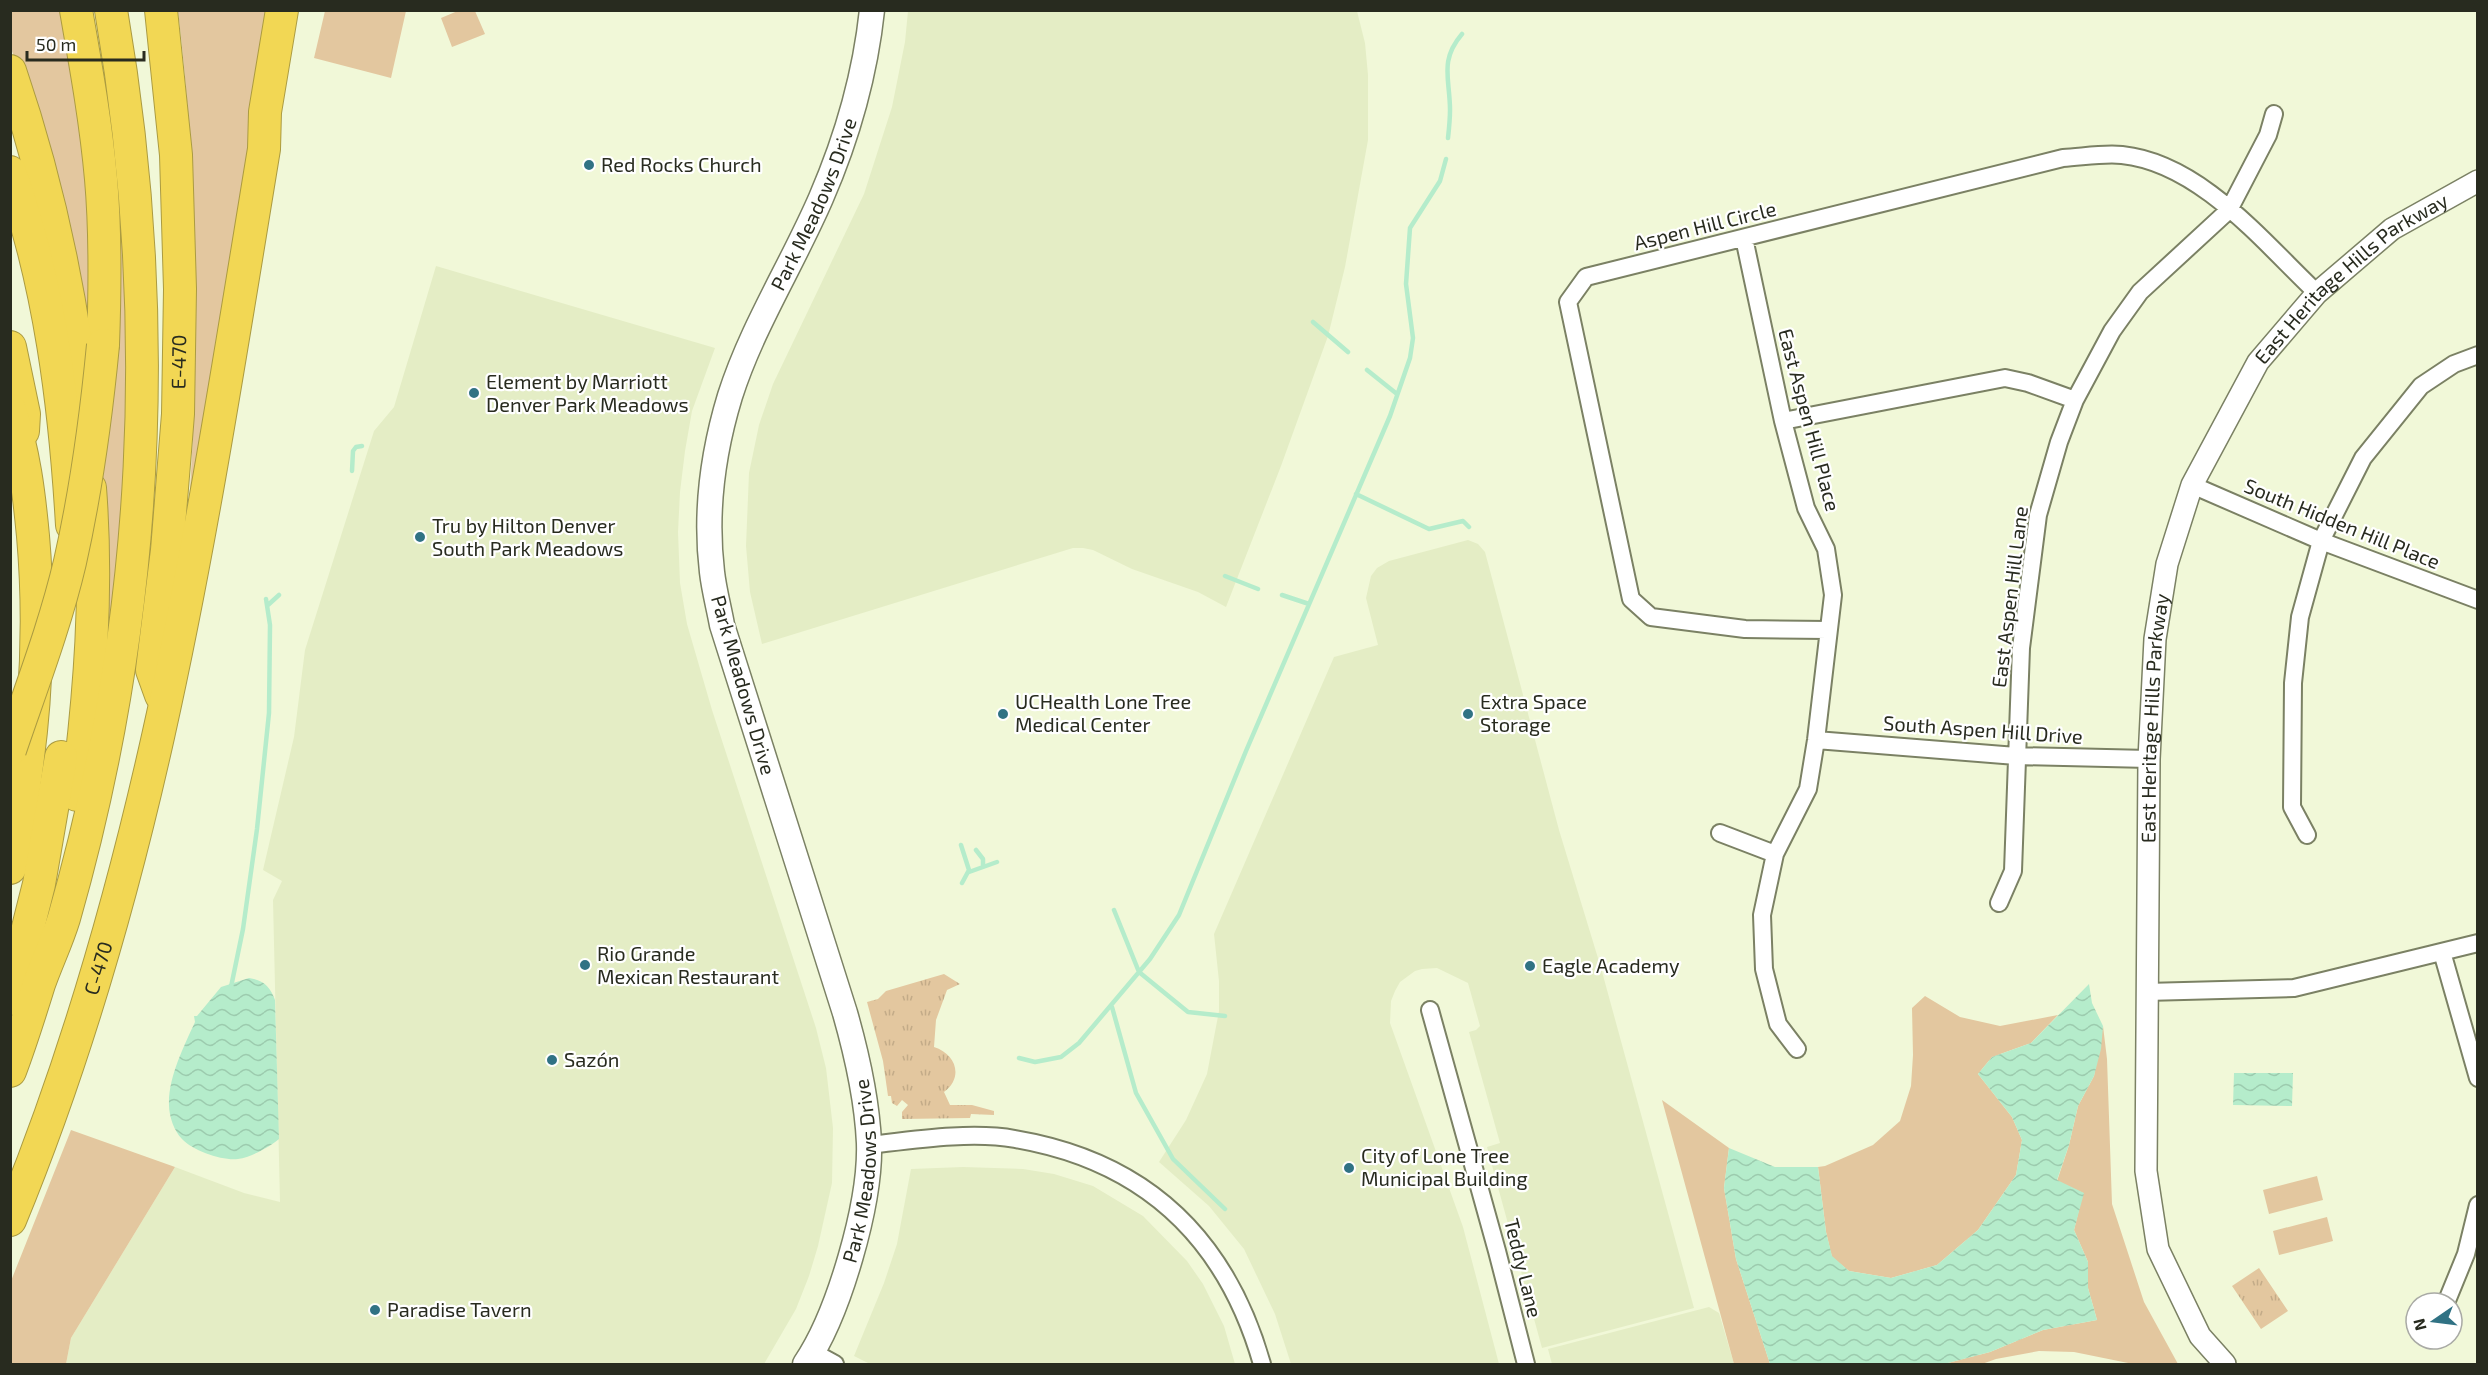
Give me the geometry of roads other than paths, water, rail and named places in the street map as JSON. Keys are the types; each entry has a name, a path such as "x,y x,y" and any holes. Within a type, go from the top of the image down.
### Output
{"highway":[{"path":"10,750 42,656 69,563 86,484 99,384 104,318 104,226 98,145 76,10"},
{"path":"10,1071 40,981 55,949 71,892 105,746 122,648 138,514 143,396 141,260 129,131 111,10"},
{"name":"E-470","path":"161,10 177,179 180,289 178,414 166,560 152,670 165,710"},
{"path":"264,149 265,112 282,10"},
{"path":"264,149 278,118 303,10"},
{"path":"10,71 40,171 58,244 71,315 86,427 93,536 91,646 79,776 72,824 45,944 40,981"},
{"name":"C-470","path":"10,1220 50,1120 87,1008 119,897 165,710 208,493 264,149"},
{"path":"10,172 28,230 52,343 64,428 72,532 70,658 60,767 39,884 10,999"},
{"path":"10,347 24,414 22,447 35,564 37,648 30,754 10,868"},
{"path":"10,410 22,447"}],"main road":[{"name":"Park Meadows Drive","path":"809,1358 832,1309 851,1256 862,1209 869,1145 867,1114 856,1051 845,1013 722,625 712,572 710,521 716,459 730,397 741,364 840,154 857,96 872,10"}],"street":[{"name":"East Aspen Hill Lane","path":"1999,903 2013,871 2021,648 2038,515 2059,442 2075,400 2112,331 2140,292 2229,210 2268,135 2274,114"},
{"name":"Aspen Hill Circle","path":"1828,630 1745,629 1651,617 1631,599 1568,302 1586,277 2062,158 2122,155 2150,161 2192,179 2229,210 2318,293"},
{"name":"East Heritage Hills Parkway","path":"2225,1365 2200,1336 2158,1249 2146,1172 2149,759 2155,639 2167,564 2192,485 2258,362 2318,293 2392,229 2478,181"},
{"name":"East Aspen Hill Place","path":"1744,238 1783,421 1806,508 1826,549 1833,595 1808,789 1775,854 1762,915 1764,969 1778,1024 1797,1049"},
{"path":"2307,836 2292,807 2293,682 2300,617 2321,541 2363,459 2421,386 2454,364 2478,355"},
{"path":"1783,421 2005,378 2028,383 2075,400"},
{"name":"South Hidden Hill Place","path":"2192,485 2321,541 2478,600"},
{"name":"South Aspen Hill Drive","path":"1816,740 2016,756 2149,759"},
{"path":"1720,832 1775,854"},
{"path":"2146,992 2294,988 2478,943"},
{"path":"2442,952 2478,1078"},
{"name":"Teddy Lane","path":"1430,1010 1526,1365"},
{"path":"869,1145 940,1138 1015,1139 1078,1155 1119,1173 1151,1193 1182,1218 1202,1241 1238,1299 1262,1365"},
{"path":"2451,1291 2466,1254 2478,1205"},
{"path":"809,1358 835,1365"}],"water":[{"path":"249,978 265,984 275,1000 279,1139 249,1156 232,1159 208,1154 182,1139 171,1118 169,1095 178,1062 195,1022 194,1016 197,1016 221,987"},
{"path":"2089,984 2092,1003 2103,1026 2101,1049 2094,1076 2078,1106 2069,1145 2057,1180 2084,1193 2074,1230 2088,1262 2088,1288 2097,1320 2043,1330 1990,1352 1944,1364 1770,1364 1736,1259 1724,1188 1729,1148 1775,1167 1818,1167 1826,1232 1832,1256 1849,1271 1891,1278 1937,1265 1978,1230 2016,1175 2022,1140 2012,1117 1978,1074 1992,1057 2031,1043"},
{"path":"2234,1073 2293,1073 2292,1106 2233,1105"}],"waterway":[{"path":"1448,138 1450,110 1448,62 1450,53 1462,34"},
{"path":"1019,1058 1035,1062 1061,1057 1079,1043 1150,959 1179,915 1246,751 1390,416 1410,358 1413,338 1406,284 1410,228 1440,181 1446,159"},
{"path":"1313,322 1348,352"},
{"path":"1367,370 1397,394"},
{"path":"352,471 353,451 356,447 362,446"},
{"path":"1356,494 1429,529 1463,521 1469,527"},
{"path":"1225,576 1258,589"},
{"path":"268,605 279,595"},
{"path":"1282,595 1309,604"},
{"path":"231,987 243,929 257,829 269,713 270,625 266,599"},
{"path":"961,845 969,870 962,883"},
{"path":"976,850 983,859 983,867"},
{"path":"969,872 997,862"},
{"path":"1114,910 1139,972 1188,1012 1225,1016"},
{"path":"1112,1007 1136,1093 1173,1159 1225,1209"}],"place":[{"name":"Red Rocks Church","path":"589,165"},
{"name":"Element by Marriott Denver Park Meadows","path":"474,393"},
{"name":"Tru by Hilton Denver South Park Meadows","path":"420,537"},
{"name":"UCHealth Lone Tree Medical Center","path":"1003,714"},
{"name":"Extra Space Storage","path":"1468,714"},
{"name":"Rio Grande Mexican Restaurant","path":"585,965"},
{"name":"Eagle Academy","path":"1530,966"},
{"name":"Sazón","path":"552,1060"},
{"name":"City of Lone Tree Municipal Building","path":"1349,1168"},
{"name":"Paradise Tavern","path":"375,1310"}]}
